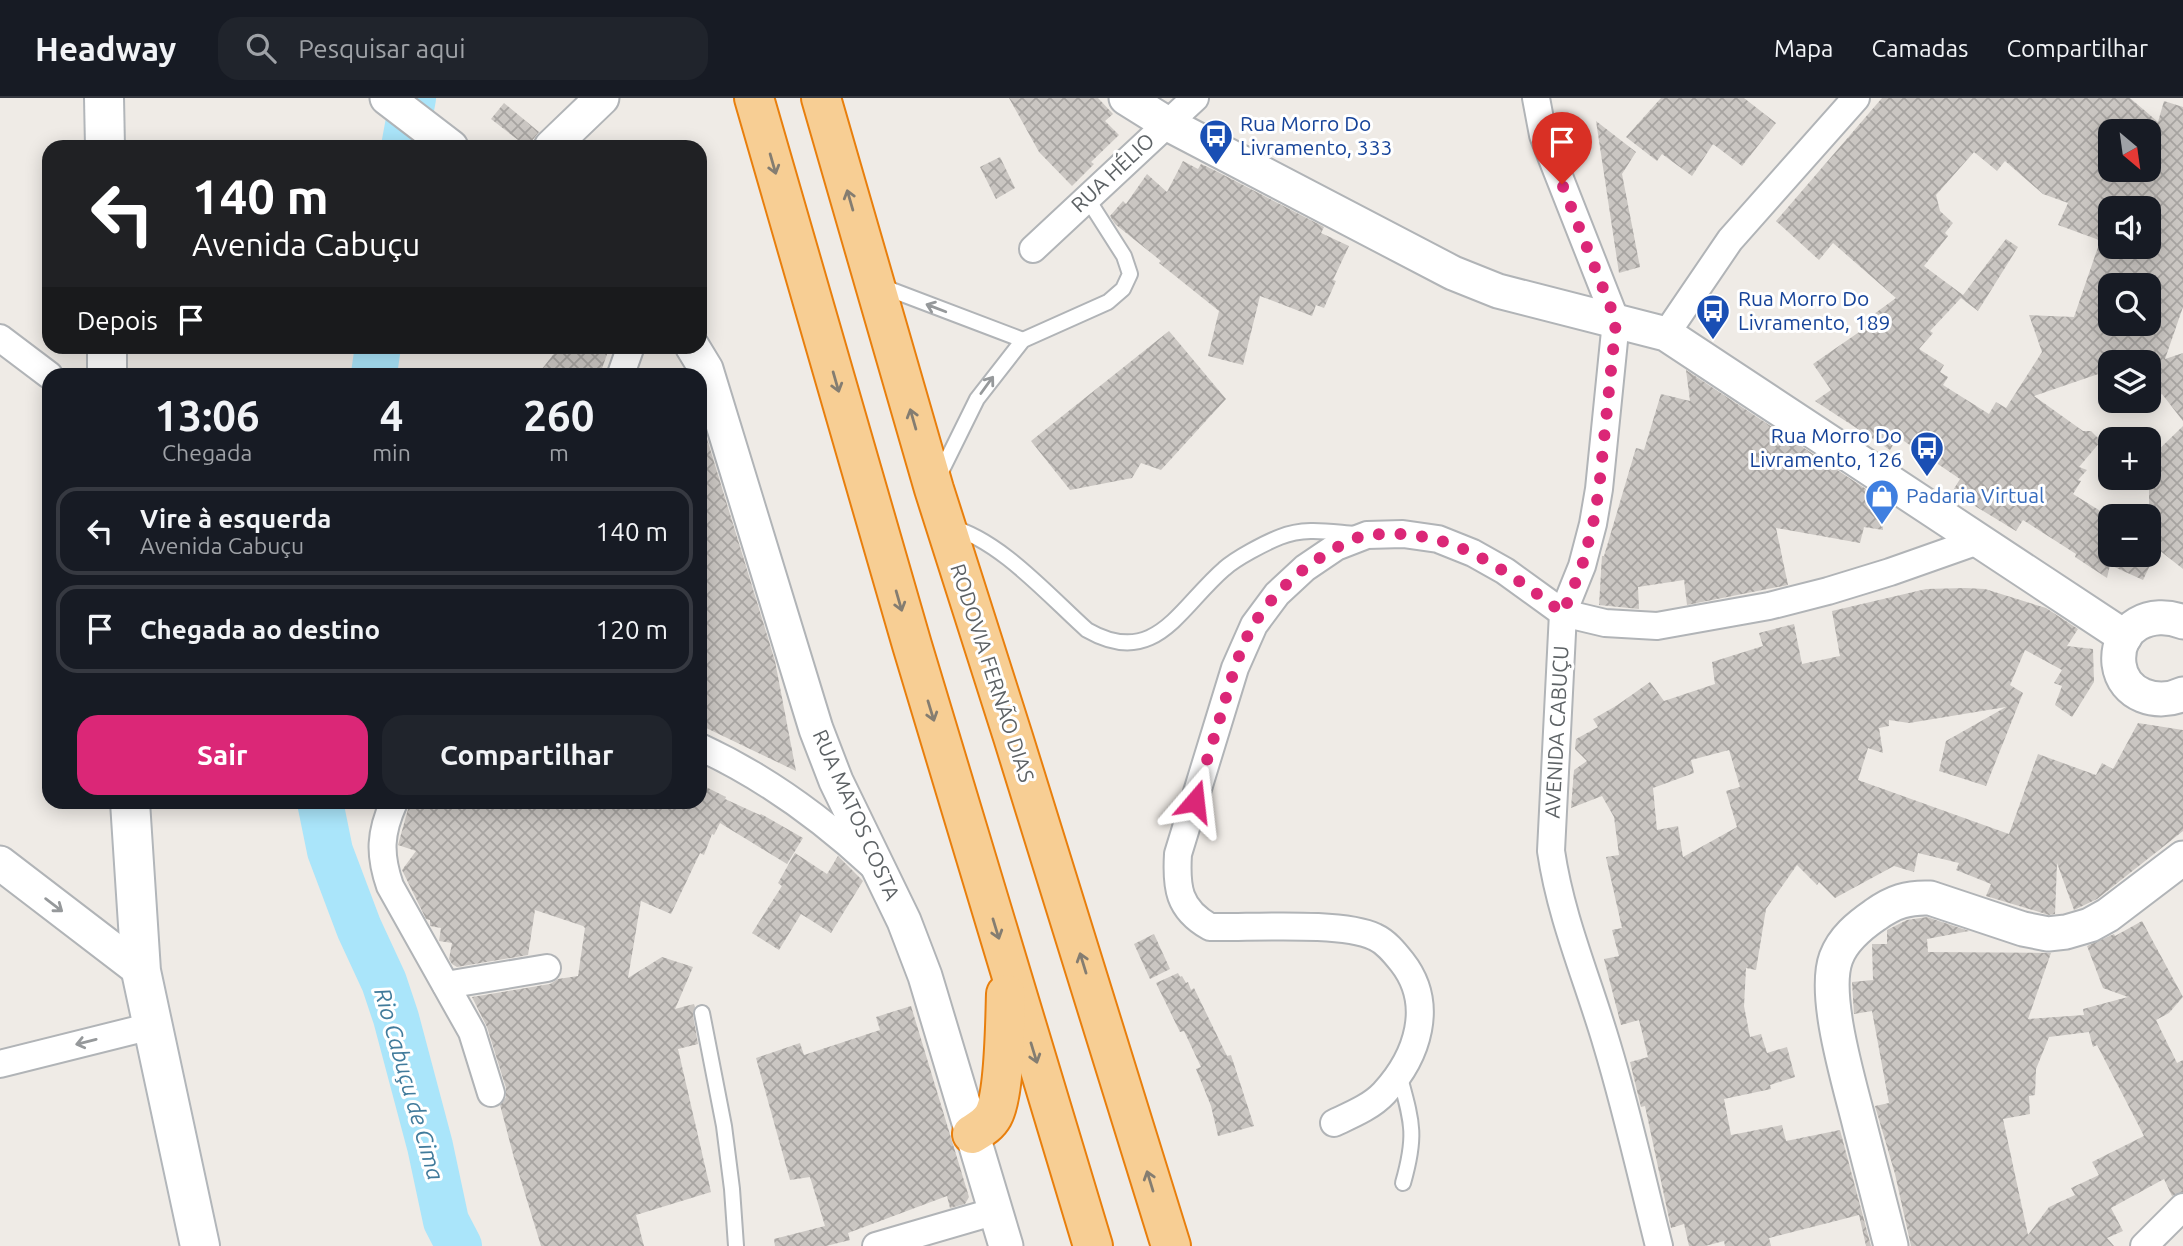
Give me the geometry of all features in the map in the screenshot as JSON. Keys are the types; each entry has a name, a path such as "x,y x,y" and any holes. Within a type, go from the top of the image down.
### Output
{"highway":[{"path":"754,98 1006,964 1093,1246"},
{"name":"RODOVIA FERNÃO DIAS","path":"821,98 934,489 1171,1246"},
{"path":"972,1134 987,1124 995,1113 1003,1066 1006,964"}],"main road":[{"path":"104,98 104,140"},
{"path":"131,809 141,971 201,1246"}],"street":[{"path":"387,98 441,140"},
{"path":"558,140 601,98"},
{"path":"1126,98 1166,123 1453,273 1498,292 1666,334 2124,637"},
{"name":"RUA HÉLIO","path":"1033,249 1195,98"},
{"name":"AVENIDA CABUÇU","path":"1536,98 1543,135 1616,321 1593,524 1582,566 1563,613 1551,851 1566,920 1607,1044 1659,1246"},
{"path":"1666,334 1730,240 1856,98"},
{"path":"0,338 42,370"},
{"name":"RUA MATOS COSTA","path":"707,372 817,729 841,792 904,921 925,976 1006,1246"},
{"path":"1334,1123 1360,1111 1383,1094 1399,1074 1414,1044 1422,1019 1419,996 1408,970 1393,950 1375,937 1358,931 1330,928 1210,927 1195,919 1184,905 1176,881 1178,853 1235,668 1254,625 1277,594 1305,568 1336,547 1367,535 1403,534 1438,539 1474,553 1563,613 1605,623 1657,625 1769,606 1828,591 1978,541"},
{"path":"2183,622 2172,617 2158,616 2145,619 2133,627 2124,637 2119,665 2132,689 2144,697 2158,701 2183,694"},
{"path":"707,751 796,801 833,829 882,874"},
{"path":"391,809 383,832 383,865 390,886 472,1032 491,1093"},
{"path":"1891,1246 1845,1068 1835,1014 1831,983 1836,958 1845,941 1859,926 1879,912 1899,901 1917,897 1930,898 2024,929 2048,934 2066,932 2090,925 2108,915 2183,858"},
{"path":"0,863 141,971"},
{"path":"446,985 547,968"},
{"path":"0,1064 152,1026"},
{"path":"2144,1246 2183,1207"},
{"path":"876,1246 996,1211"}],"lane":[{"path":"934,489 977,399 1023,340 1108,302 1122,289 1130,274 1124,256 1087,198"},
{"path":"873,282 1023,340"},
{"path":"945,525 966,531 992,544 1087,630 1105,640 1126,645 1153,637 1172,622 1225,567 1279,537 1305,530 1367,535"},
{"path":"702,1013 724,1126 733,1189 736,1246"},
{"path":"1399,1074 1413,1132 1412,1153 1403,1183"}],"building":[{"path":"1009,98 1098,98 1113,114 1105,121 1119,135 1091,162 1094,164 1072,186 1039,152"},
{"path":"1661,98 1744,98 1776,123 1742,166 1713,144 1692,176 1662,154 1657,161 1626,137"},
{"path":"1882,98 2130,98 2154,119 2098,119 2098,182 2161,182 2161,119 2159,119 2164,101 2183,107 2183,307 2165,359 2183,353 2183,421 2161,395 2161,350 2098,350 2098,374 2034,396 2083,431 2091,431 2098,438 2098,445 2079,467 2087,470 2078,480 2081,481 2073,494 2098,510 2098,567 2110,567 2107,578 2075,557 2076,554 2023,520 2016,531 1952,492 1960,479 1898,437 1890,450 1815,401 1831,390 1813,364 1862,330 1859,325 1896,298 1833,243 1819,260 1776,221","holes":["1974,152 1997,171 2005,161 2043,194 2068,203 2058,225 2098,240 2098,196 2161,196 2161,259 2098,259 2098,247 2074,317 2029,315 2042,352 2006,408 1996,402 1989,414 1943,385 1948,377 1940,372 1944,365 1919,349 1933,333 1930,331 1961,298 1978,311 2018,247 2006,239 1963,295 1924,266 1948,236 1945,233 1953,223 1940,211 1936,195"]},
{"path":"504,103 539,132 533,140 518,140 491,119"},
{"path":"1596,121 1636,152 1622,174 1640,267 1619,273"},
{"path":"1000,157 1015,188 996,199 980,167"},
{"path":"1183,161 1198,169 1201,164 1214,170 1324,227 1321,233 1349,246 1333,280 1336,281 1324,308 1316,305 1312,316 1260,296 1243,365 1208,356 1219,311 1159,263 1161,261 1115,224 1110,216 1123,201 1126,204 1147,174 1167,192"},
{"path":"1169,331 1226,399 1161,470 1141,463 1132,478 1070,490 1031,441"},
{"path":"554,354 607,354 602,368 543,368"},
{"path":"1686,370 1872,493 1882,515 1883,530 1864,527 1860,543 1776,528 1788,585 1687,605 1684,580 1638,587 1639,609 1599,605 1602,556 1636,448 1644,450 1661,394 1690,401"},
{"path":"2183,426 2183,569 2161,552 2161,504 2149,504 2149,490 2161,490 2161,447"},
{"path":"707,439 775,661 796,771 707,728"},
{"path":"2114,567 2149,567 2143,580"},
{"path":"1926,589 1985,589 2046,608 2078,629 2067,646 2093,649 2094,682 2072,717 2055,705 2062,686 2054,683 2062,670 2025,650 2010,685 2023,693 1986,786 1939,771 1946,741 2006,707 1909,723 1889,720 1889,726 1879,728 1883,753 1868,748 1858,780 2009,834 2038,754 2096,775 2102,763 2113,769 2138,723 2183,730 2183,831 2097,899 2074,910 2057,863 2055,914 2049,915 1986,896 1991,884 1956,870 1959,863 1918,853 1914,872 1894,866 1835,898 1797,865 1766,909 1756,970 1746,968 1744,1006 1750,1037 1761,1034 1767,1053 1787,1047 1795,1077 1770,1085 1771,1089 1724,1099 1731,1135 1782,1125 1786,1141 1840,1130 1871,1246 1866,1246 1859,1215 1769,1238 1771,1246 1725,1246 1724,1241 1705,1246 1689,1246 1684,1224 1671,1228 1645,1106 1641,1107 1630,1062 1648,1057 1639,1020 1621,1025 1604,959 1619,956 1612,930 1622,928 1606,857 1619,855 1614,817 1602,796 1571,808 1574,770 1587,761 1575,749 1576,739 1598,727 1593,719 1650,682 1664,701 1715,684 1712,662 1763,646 1759,633 1794,624 1802,664 1840,656 1832,611","holes":["1729,750 1740,787 1726,791 1737,827 1683,857 1678,826 1657,830 1653,788 1694,773 1691,760"]},
{"path":"707,788 803,838 787,864 720,823 714,835 712,834 704,855 700,853 671,914 641,901 628,978 662,957 693,967 675,1009 694,1004 698,1044 678,1049 711,1192 636,1215 644,1246 541,1246 500,1105 506,1097 506,1088 487,1027 472,997 550,984 558,979 578,976 585,928 535,910 528,955 457,967 449,959 452,943 439,941 441,928 430,926 430,920 426,919 402,870 416,851 398,845 408,809 707,809"},
{"path":"795,853 827,874 838,856 863,881 831,933 801,914 779,950 752,933 782,886 778,883"},
{"path":"1927,917 1969,931 1927,939 1928,952 2051,953 2028,1019 2084,1015 2083,1009 2128,997 2103,988 2087,946 2114,934 2115,936 2142,921 2183,997 2169,1013 2156,1020 2177,1063 2183,1060 2183,1192 2172,1196 2164,1179 2111,1208 2123,1231 2107,1238 2114,1246 1911,1246 1895,1174 1875,1106 1889,1103 1872,1011 1854,1014 1852,982 1873,980 1872,944 1887,944 1887,930 1907,920","holes":["2089,1032 2093,1047 2097,1045 2144,1136 2092,1162 2099,1175 2071,1188 2075,1195 2049,1207 2028,1235 2003,1119 2030,1114 2029,1096 2035,1095 2036,1069 2049,1037"]},
{"path":"1154,934 1170,969 1150,979 1134,944"},
{"path":"1178,973 1188,982 1191,990 1194,988 1227,1056 1231,1055 1254,1126 1218,1136 1211,1106 1196,1069 1201,1067 1156,983"},
{"path":"911,1006 969,1197 965,1204 950,1208 947,1196 848,1233 850,1240 826,1246 775,1246 774,1239 825,1226 810,1177 790,1180 756,1058 800,1043 804,1055 880,1030 876,1017"}],"waterway":[{"name":"Rio Cabuçu de Cima","path":"405,140 413,98"},
{"name":"Rio Cabuçu de Cima","path":"375,368 377,354"},
{"name":"Rio Cabuçu de Cima","path":"321,809 330,851 396,1018 430,1146 446,1221 459,1246"}],"place":[{"name":"Rua Morro Do Livramento, 333","path":"1216,166"},
{"name":"Rua Morro Do Livramento, 189","path":"1713,341"},
{"name":"Rua Morro Do Livramento, 126","path":"1927,478"},
{"name":"Padaria Virtual","path":"1882,526"}],"route":[{"path":"1195,801 1235,668 1254,625 1277,594 1305,568 1336,547 1367,535 1403,534 1438,539 1474,553 1563,613 1582,566 1593,524 1616,321 1562,184"}]}
